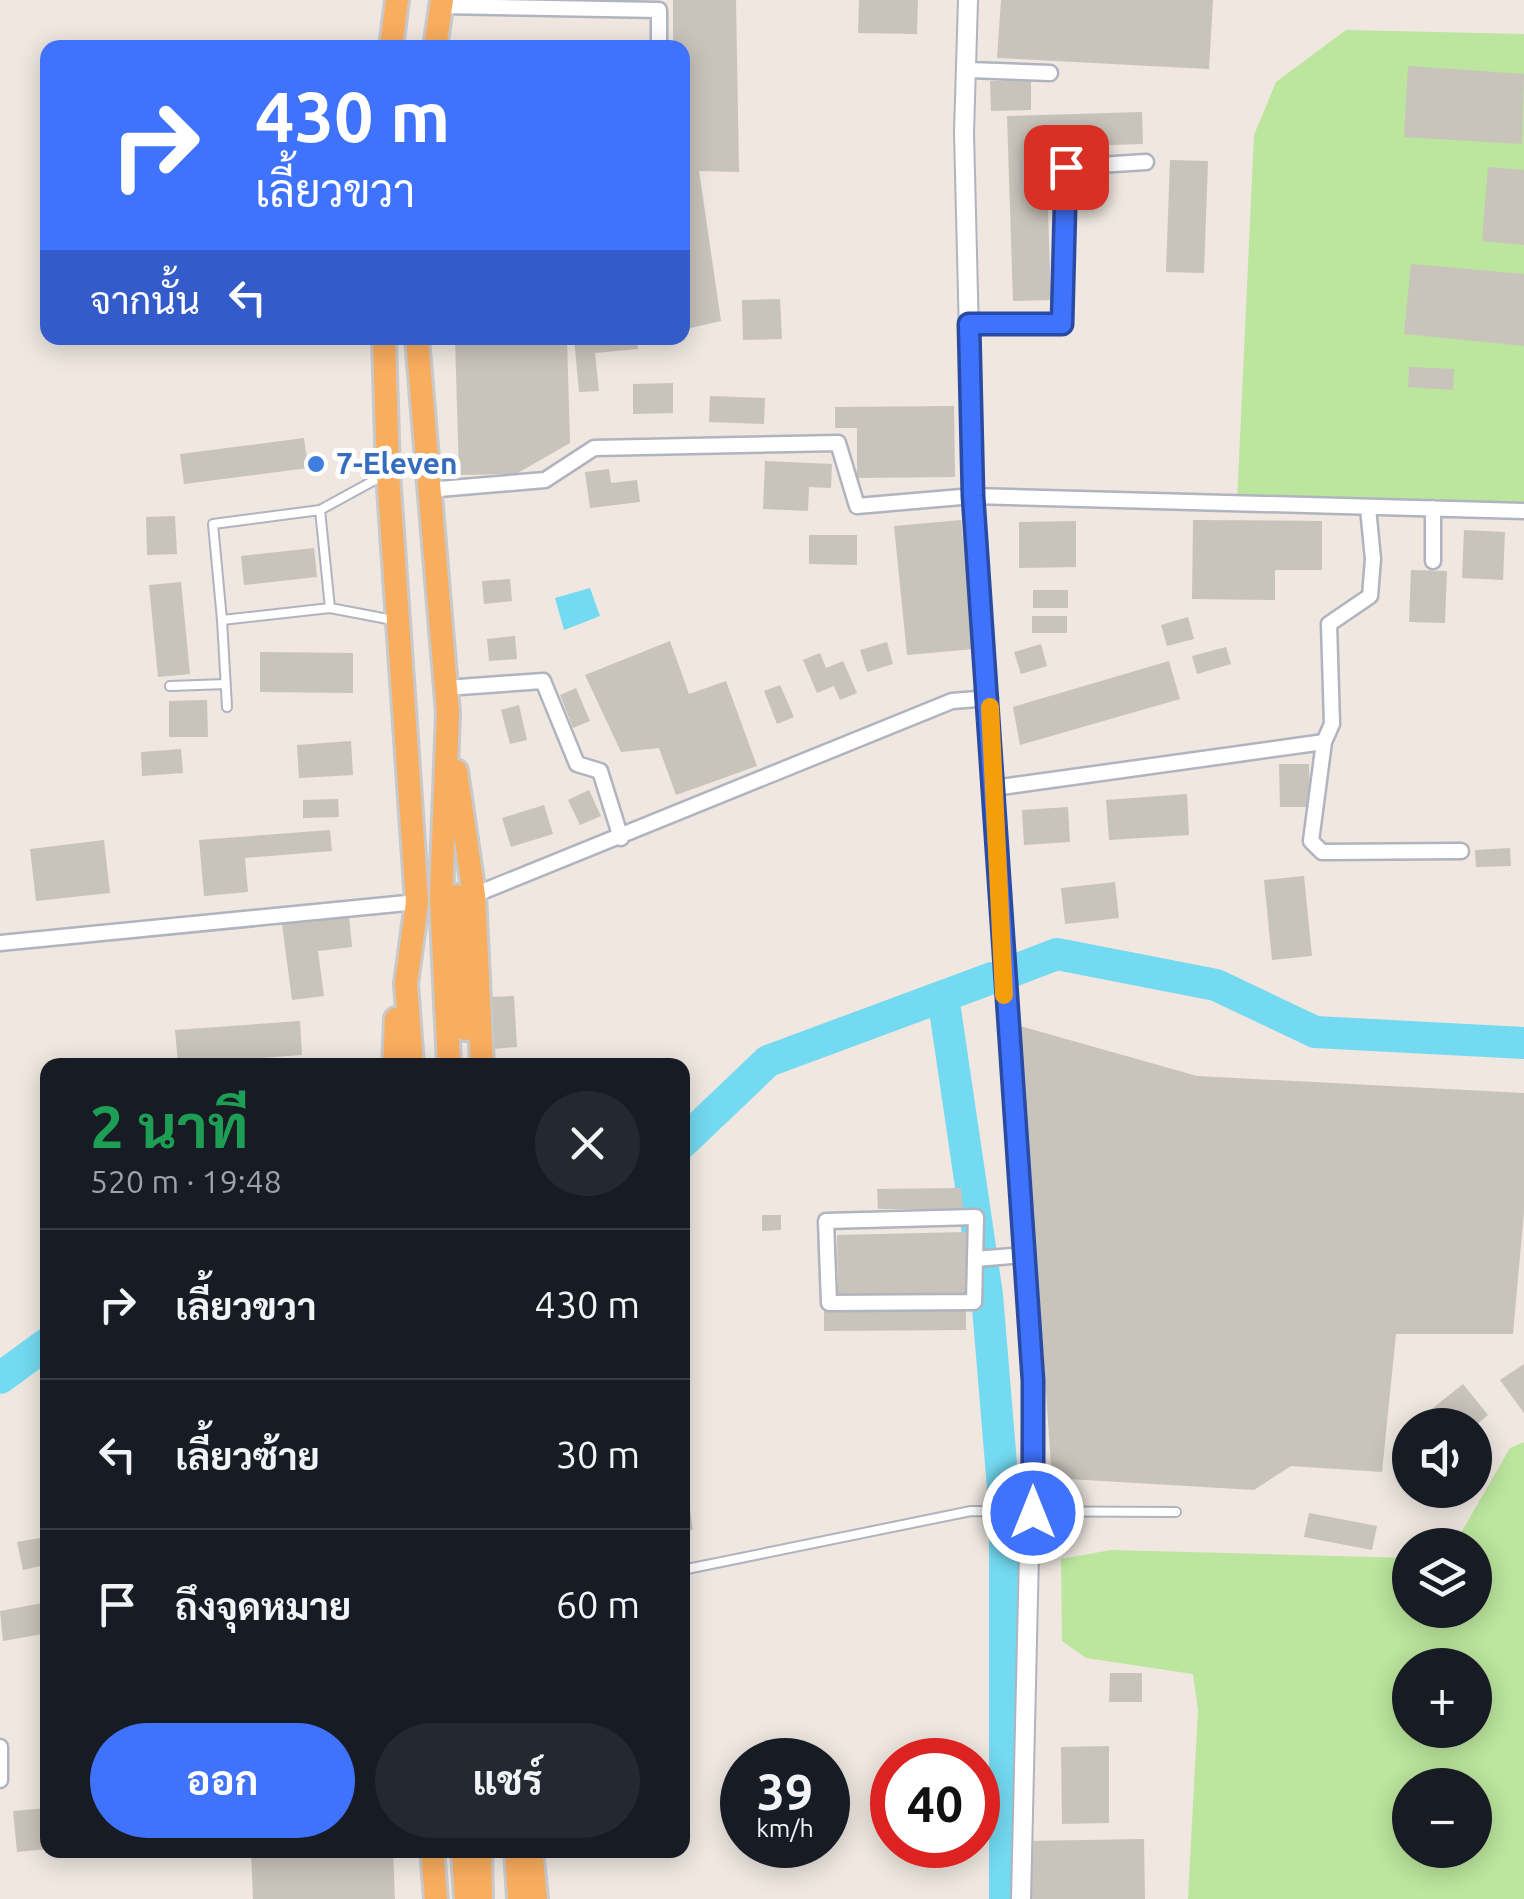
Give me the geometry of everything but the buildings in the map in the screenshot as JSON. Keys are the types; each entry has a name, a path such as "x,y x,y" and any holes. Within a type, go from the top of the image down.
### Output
{"highway":[{"path":"392,40 397,0"},
{"path":"437,40 442,3"},
{"path":"384,345 388,472 416,902 407,993 408,1058"},
{"path":"418,345 448,713 467,1058"},
{"path":"448,713 474,895 482,1058"},
{"path":"448,713 441,897 450,1058"},
{"path":"394,1058 396,1015 407,993"},
{"path":"433,1858 436,1899"},
{"path":"464,1858 466,1899"},
{"path":"480,1858 481,1899"},
{"path":"502,1858 504,1899"},
{"path":"516,1858 519,1899"},
{"path":"532,1858 536,1899"}],"street":[{"path":"968,0 964,134 973,496 990,698 1033,1381 1033,1513 1021,1899"},
{"path":"442,3 659,10 659,40"},
{"path":"968,70 1050,73"},
{"path":"969,324 1062,324 1066,167 1146,162"},
{"path":"428,490 545,480 594,448 838,443 857,506 973,496 1524,511"},
{"path":"1368,508 1370,596 1329,624 1332,724 1324,742 1311,841 1322,852 1461,850"},
{"path":"1433,508 1433,561"},
{"path":"446,688 543,681 577,764 600,771 622,838"},
{"path":"474,895 952,701 990,698"},
{"path":"994,788 1324,742"},
{"path":"0,944 416,902"},
{"path":"976,1217 975,1259 974,1302 828,1303 826,1222 976,1217"},
{"path":"975,1259 1024,1255"},
{"path":"0,1747 0,1780"}],"lane":[{"path":"227,707 213,524 320,510 388,472"},
{"path":"320,510 330,608"},
{"path":"222,620 330,608 400,622"},
{"path":"170,686 226,684"},
{"path":"690,1568 971,1511 1176,1512"}],"green space":[{"path":"1346,30 1524,34 1524,511 1237,503 1254,135 1276,82"},
{"path":"1524,1442 1524,1899 1188,1899 1198,1710 1193,1674 1086,1658 1062,1641 1061,1559 1111,1550 1392,1558 1392,1628 1492,1628 1492,1528 1464,1528 1475,1508 1492,1508 1492,1479 1510,1448"}],"water":[{"path":"590,588 600,616 564,630 555,598"}],"waterway":[{"path":"1015,970 1057,954 1216,985 1315,1032 1524,1043"},
{"path":"690,1135 768,1061 992,978"},
{"path":"943,996 987,1295 1005,1512 1005,1899"},
{"path":"0,1378 40,1349"}],"slow traffic":[{"path":"990,707 1004,995"}],"place":[{"name":"7-Eleven","path":"316,464"}],"route":[{"path":"1033,1513 1033,1381 1005,1006 990,698 973,496 969,324 1062,324 1066,167"}]}
